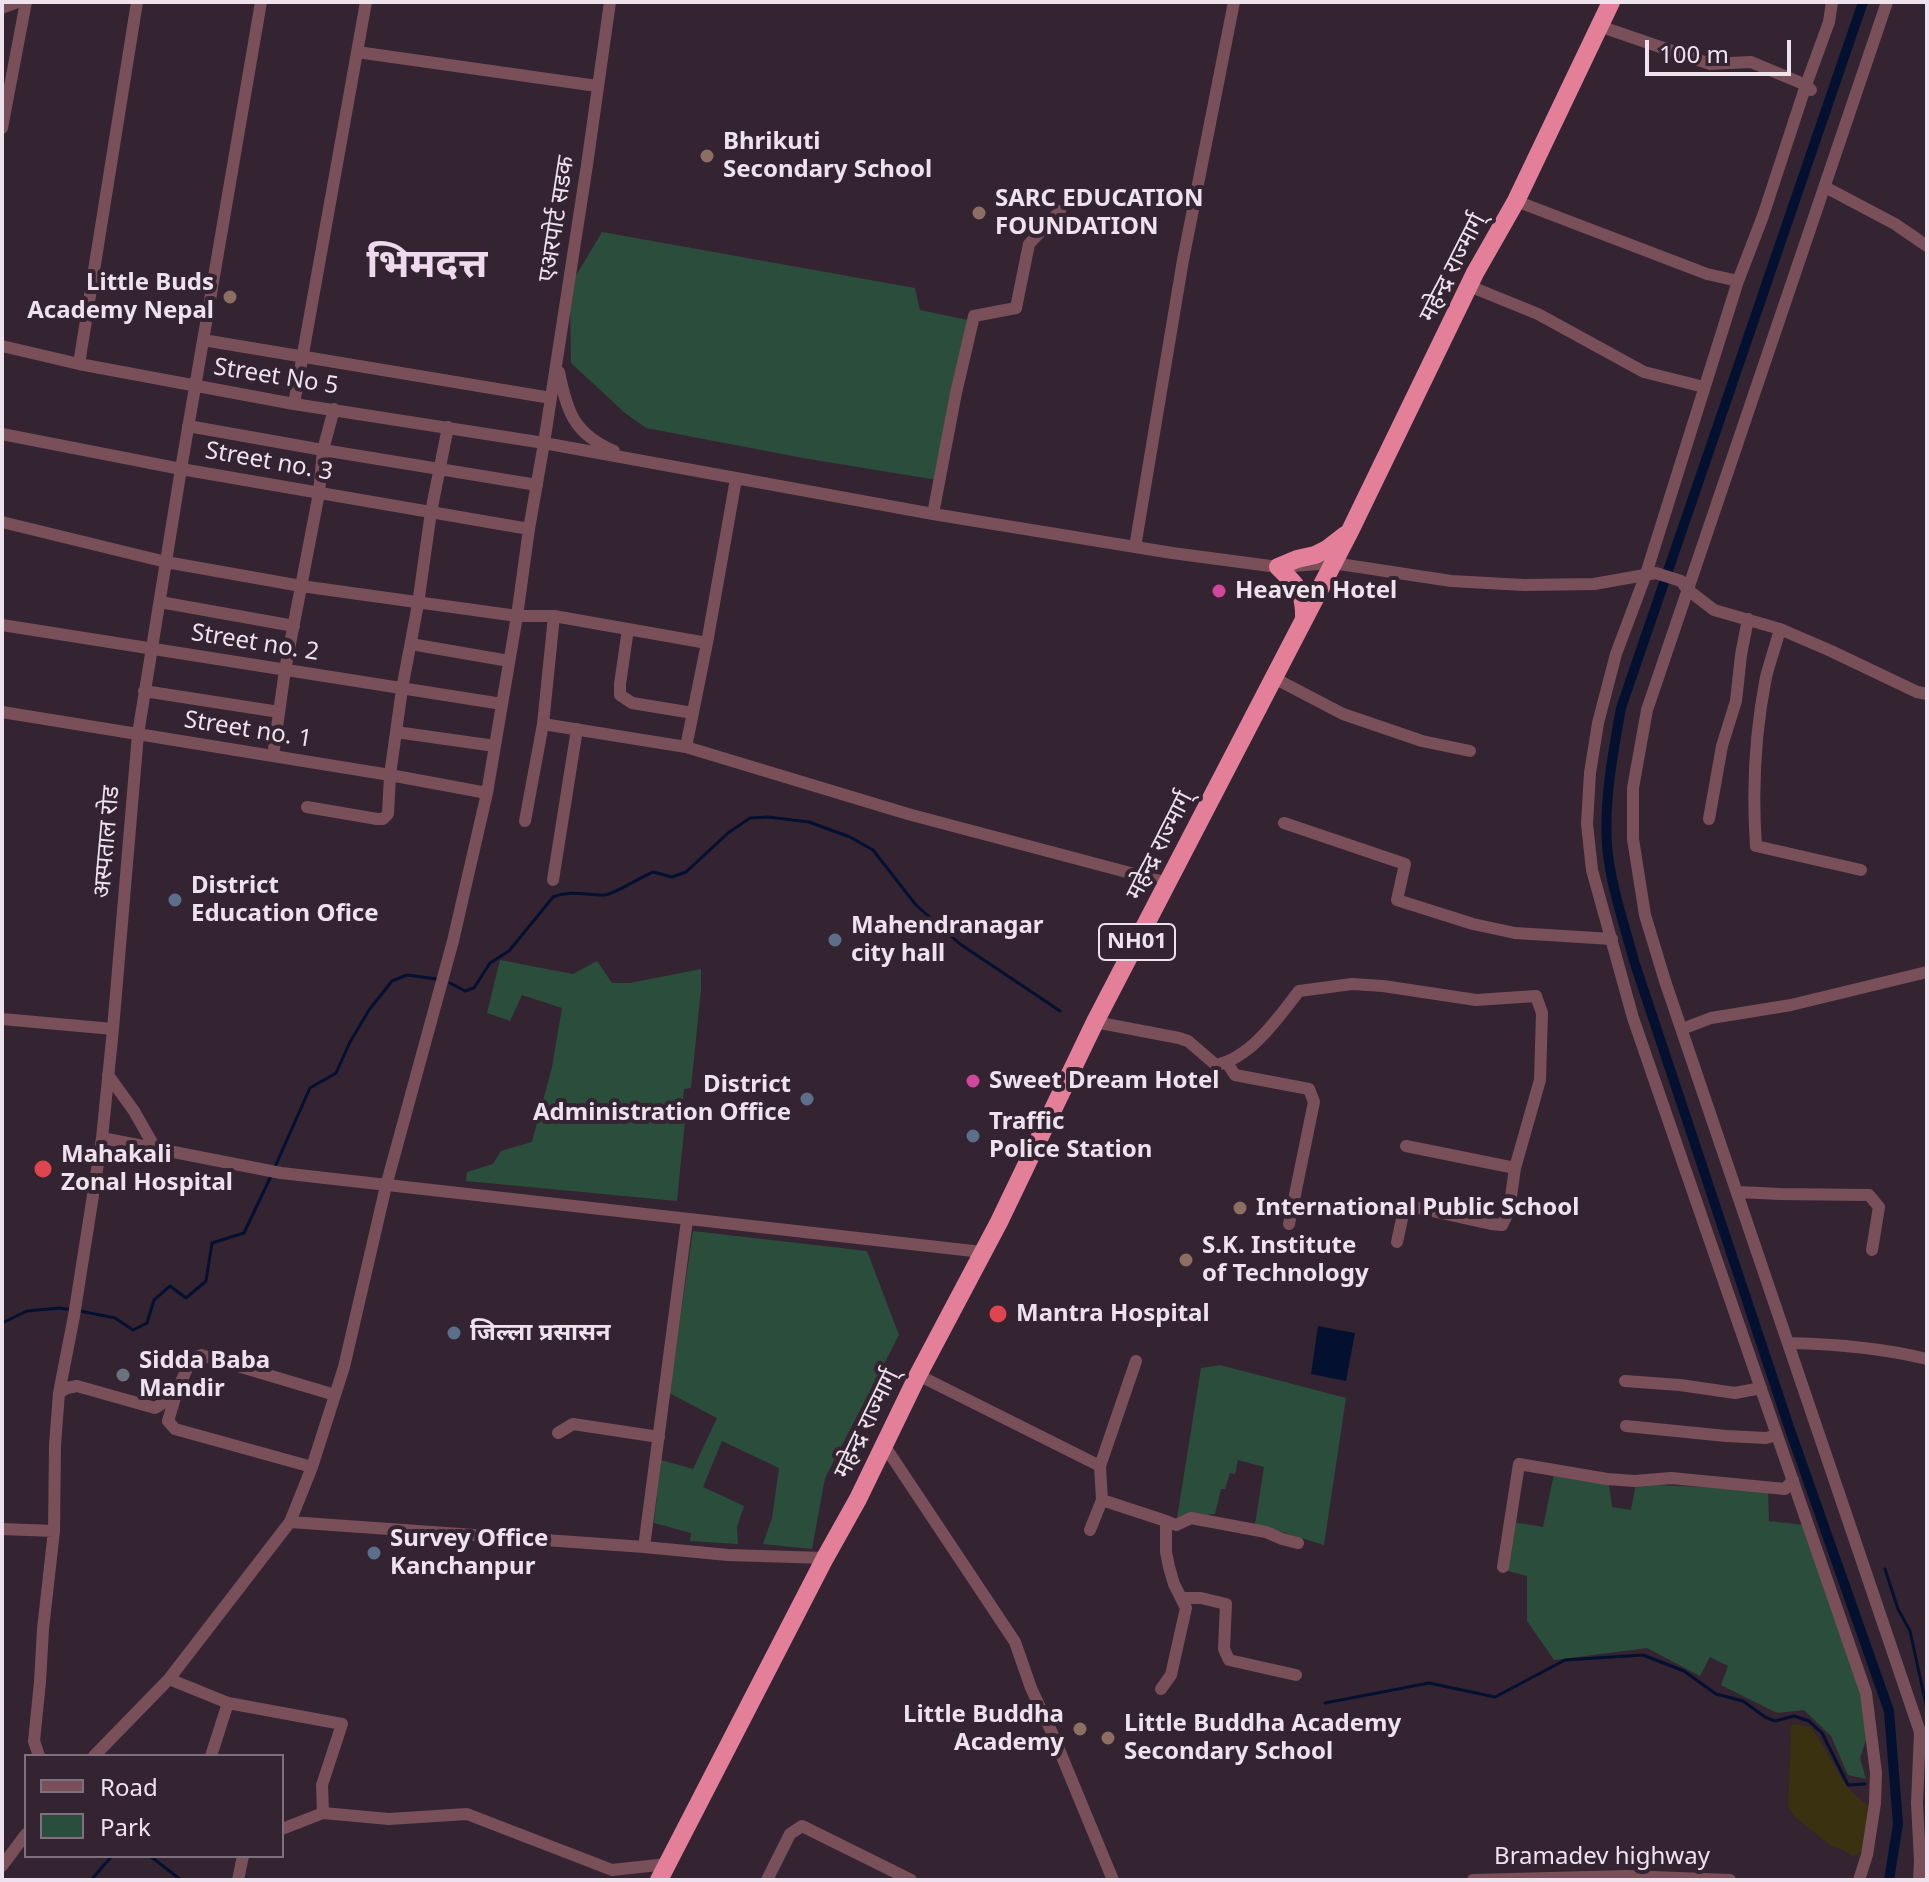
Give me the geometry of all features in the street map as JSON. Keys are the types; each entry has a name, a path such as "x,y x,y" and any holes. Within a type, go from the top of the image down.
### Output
{"highway":[{"name":"महेन्द्र राज्मार्ग्","path":"663,1872 999,1222 1095,1022 1304,622 1469,286 1516,201 1611,2"},
{"path":"1304,622 1304,602 1300,589 1278,567 1327,549 1350,531"}],"street":[{"path":"2,8 18,2"},
{"path":"2,128 26,2"},
{"path":"79,364 137,2"},
{"name":"अस्पताल रोड","path":"38,1754 34,1741 54,1531 59,1393 102,1138 138,734 261,2"},
{"path":"294,404 366,2"},
{"name":"एअरपोर्ट सडक","path":"96,1754 169,1679 290,1522 312,1467 344,1367 386,1186 453,941 487,793 557,361 610,2"},
{"path":"1135,547 1183,260 1234,2"},
{"path":"1832,2 1829,22 1808,88 1738,281 1704,387 1651,574 1616,654 1598,723 1590,773 1587,824 1592,870 1633,1018 1866,1693 1876,1773 1875,1803 1867,1855 1859,1880"},
{"path":"1887,2 1647,710 1633,788 1633,839 1645,915 1920,1732 1917,1803 1919,1880"},
{"path":"1599,26 1710,64 1751,62 1808,88"},
{"path":"357,52 597,86"},
{"path":"1825,187 1895,224 1927,246"},
{"path":"1516,201 1707,274 1738,281"},
{"path":"933,514 974,316 1016,308 1029,244 1060,211"},
{"path":"1469,286 1538,314 1644,372 1704,387"},
{"path":"203,340 551,398"},
{"name":"Street No 5","path":"2,346 79,364 294,404 634,459"},
{"path":"557,361 568,410 583,432 596,443 634,459 933,514 1278,567 1333,563 1451,581 1524,585 1594,584 1651,574 1675,578 1714,610 1780,629 1927,694"},
{"path":"273,756 285,670 319,493 323,450 334,409"},
{"path":"188,426 537,485"},
{"path":"307,807 383,819 388,814 402,689 448,427"},
{"name":"Street no. 3","path":"2,434 181,469 529,529"},
{"path":"686,747 736,479"},
{"path":"2,522 166,562 301,586 517,616 554,616 707,643"},
{"path":"160,602 294,626"},
{"path":"525,821 543,724 554,616"},
{"path":"1709,819 1722,746 1736,701 1748,619"},
{"name":"Street no. 2","path":"2,625 502,704"},
{"path":"628,629 620,695 632,703 693,713"},
{"path":"1780,629 1767,677 1756,746 1753,801 1756,846 1861,870"},
{"path":"411,644 509,661"},
{"path":"1274,678 1343,714 1422,741 1470,751"},
{"path":"144,691 279,712"},
{"name":"Street no. 1","path":"2,712 487,793"},
{"path":"543,724 686,747 908,814 1168,883"},
{"path":"553,880 577,729"},
{"path":"396,732 495,746"},
{"path":"1284,823 1405,864 1397,900 1473,924 1515,933 1612,939"},
{"path":"1682,1029 1711,1018 1791,1005 1927,972"},
{"path":"1095,1022 1188,1041 1216,1065 1227,1063 1266,1034 1299,991 1352,984 1476,1000 1536,996 1542,1013 1540,1080 1515,1168 1509,1211 1502,1225 1405,1205 1397,1242"},
{"path":"2,1019 113,1029"},
{"path":"1227,1063 1235,1075 1309,1089 1314,1102 1289,1224"},
{"path":"108,1075 155,1148"},
{"path":"102,1138 274,1172 982,1252"},
{"path":"1406,1146 1515,1168"},
{"path":"1738,1192 1869,1195 1879,1207 1872,1250"},
{"path":"644,1547 687,1220"},
{"path":"1789,1343 1832,1344 1927,1359"},
{"path":"312,1467 175,1429 168,1421 177,1391 191,1362 201,1355 335,1395"},
{"path":"1090,1530 1102,1500 1100,1466 1136,1361"},
{"path":"918,1375 1100,1466"},
{"path":"1625,1381 1735,1393 1761,1388"},
{"path":"59,1393 77,1386 152,1408 160,1406 177,1391"},
{"path":"558,1433 573,1424 659,1437"},
{"path":"1626,1426 1726,1436 1766,1438 1777,1435"},
{"path":"884,1445 1015,1642 1031,1688 1113,1880"},
{"path":"1503,1567 1519,1464 1635,1481 1671,1478 1785,1489 1793,1480"},
{"path":"1102,1500 1176,1525 1191,1518 1266,1532 1298,1543"},
{"path":"1161,1689 1171,1675 1186,1608 1174,1584 1166,1552 1166,1521"},
{"path":"290,1522 728,1555 825,1558"},
{"path":"2,1529 54,1531"},
{"path":"1182,1598 1201,1598 1226,1604 1224,1649 1229,1660 1296,1675"},
{"path":"169,1679 228,1703 342,1724 322,1785 323,1813"},
{"path":"212,1754 228,1703"},
{"path":"284,1828 323,1813 389,1819 467,1814 612,1870 663,1872"},
{"path":"767,1880 790,1834 802,1826 911,1880"},
{"path":"2,1866 24,1837"},
{"path":"238,1880 243,1858"},
{"name":"Bramadev highway","path":"1473,1880 1627,1876 1730,1880"}],"green space":[{"path":"602,232 915,288 920,310 968,320 937,480 646,428 625,413 571,363 570,294 574,279"},
{"path":"500,960 573,974 597,961 612,983 630,983 701,969 691,1088 684,1089 682,1110 686,1111 677,1201 466,1181 467,1172 493,1164 501,1151 532,1142 552,1067 562,1008 522,995 510,1021 487,1013"},
{"path":"693,1231 867,1251 899,1335 825,1478 812,1549 763,1544 772,1518 779,1468 722,1441 703,1487 744,1506 737,1527 738,1544 690,1541 691,1533 654,1523 661,1460 693,1469 717,1418 669,1393"},
{"path":"1220,1365 1346,1398 1324,1545 1255,1524 1264,1467 1238,1460 1235,1474 1230,1473 1225,1489 1221,1489 1215,1514 1177,1518 1201,1368"},
{"path":"1554,1474 1609,1485 1612,1507 1631,1510 1636,1484 1768,1490 1769,1521 1804,1525 1861,1695 1868,1734 1860,1758 1866,1779 1848,1775 1831,1736 1804,1710 1777,1713 1721,1685 1728,1666 1710,1657 1700,1676 1647,1648 1554,1660 1527,1621 1527,1576 1504,1570 1513,1522 1543,1527"}],"sand":[{"path":"1793,1724 1810,1727 1847,1786 1868,1806 1862,1852 1853,1856 1831,1846 1794,1816 1788,1806 1790,1728"}],"water":[{"path":"1318,1326 1355,1333 1346,1381 1311,1374"}],"waterway":[{"path":"1863,2 1621,708 1610,776 1606,828 1611,874 1634,961 1788,1424 1889,1711 1898,1824 1889,1880"},
{"path":"450,983 465,991 474,988 490,963 509,951 553,897 573,893 605,895 653,872 672,877 686,872 728,833 750,818 768,817 809,822 850,837 873,850 916,905 960,944 1060,1011"},
{"path":"274,1169 310,1088 336,1073 369,1010 392,981 407,975 437,979"},
{"path":"80,1311 115,1318 133,1330 147,1323 154,1300 170,1286 186,1298 206,1281 212,1243 244,1233 271,1176"},
{"path":"2,1323 27,1311 73,1310"},
{"path":"1885,1569 1898,1609 1910,1631 1927,1709"},
{"path":"1325,1703 1429,1683 1495,1697 1565,1660 1643,1655 1684,1671 1716,1694 1743,1701 1775,1721 1794,1716 1809,1721 1822,1733 1848,1785 1865,1784"},
{"path":"91,1880 110,1858"},
{"path":"153,1858 181,1880"}],"place":[{"name":"Bhrikuti Secondary School","path":"707,156"},
{"name":"SARC EDUCATION FOUNDATION","path":"979,213"},
{"name":"Little Buds Academy Nepal","path":"230,297"},
{"name":"Heaven Hotel","path":"1219,591"},
{"name":"District Education Ofice","path":"175,900"},
{"name":"Mahendranagar city hall","path":"835,940"},
{"name":"Sweet Dream Hotel","path":"973,1081"},
{"name":"District Administration Office","path":"807,1099"},
{"name":"Traffic Police Station","path":"973,1136"},
{"name":"Mahakali Zonal Hospital","path":"43,1169"},
{"name":"International Public School","path":"1240,1208"},
{"name":"S.K. Institute of Technology","path":"1186,1260"},
{"name":"Mantra Hospital","path":"998,1314"},
{"name":"जिल्ला प्रसासन","path":"454,1333"},
{"name":"Sidda Baba Mandir","path":"123,1375"},
{"name":"Survey Office Kanchanpur","path":"374,1553"},
{"name":"Little Buddha Academy","path":"1080,1729"},
{"name":"Little Buddha Academy Secondary School","path":"1108,1738"}],"district":[{"name":"भिमदत्त","path":"427,266"}]}
